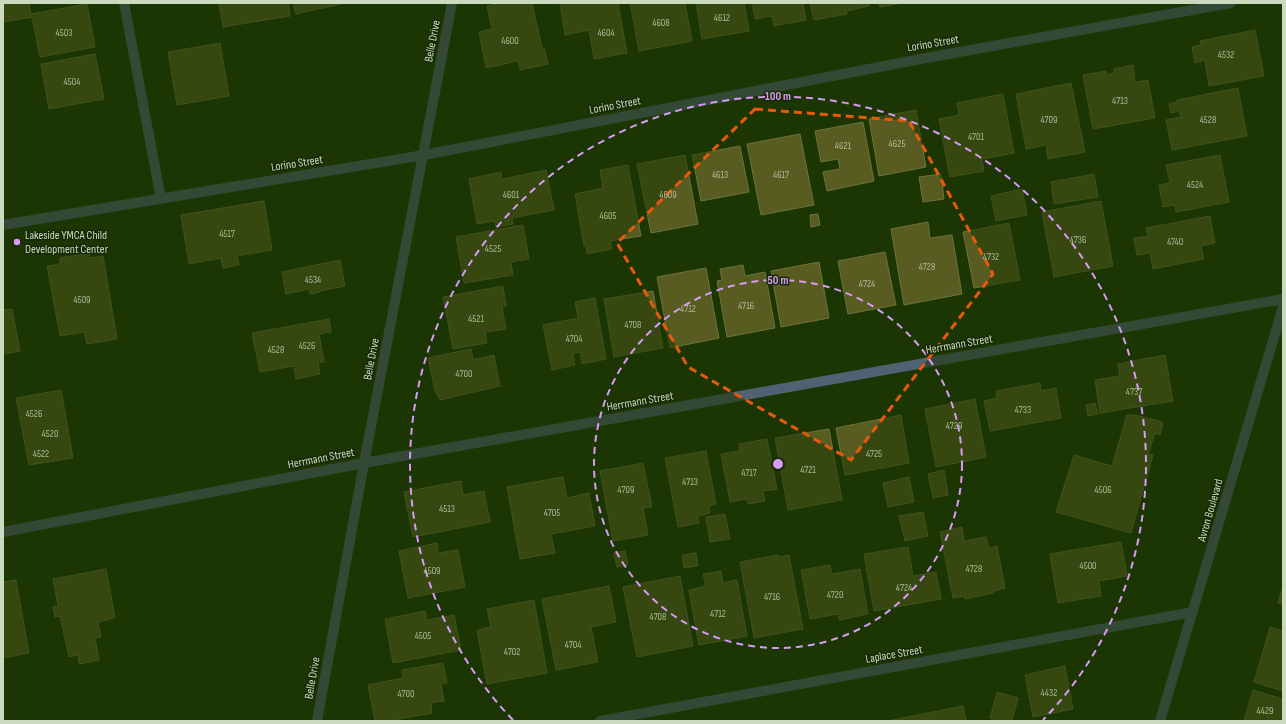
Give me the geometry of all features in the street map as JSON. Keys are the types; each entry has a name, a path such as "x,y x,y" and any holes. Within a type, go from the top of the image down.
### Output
{"street":[{"path":"124,3 161,199"},
{"name":"Belle Drive","path":"317,721 364,463 452,3"},
{"name":"Lorino Street","path":"3,225 424,155 926,58 1231,3"},
{"name":"Herrmann Street","path":"3,532 364,463 1283,299"},
{"name":"Avron Boulevard","path":"1160,721 1283,307"},
{"name":"Laplace Street","path":"600,721 1193,612"}],"highlighted area":[{"path":"755,109 909,121 993,274 851,460 688,367 617,243"}],"building":[{"path":"3,3 29,3 31,14 87,4 95,47 40,57 32,17 3,22"},
{"path":"219,3 288,3 290,16 223,27"},
{"path":"293,3 345,3 296,14"},
{"path":"501,3 532,3 542,48 544,48 548,64 520,70 518,61 486,68 479,32 492,29 487,6"},
{"path":"560,3 618,3 627,53 594,59 589,30 565,35"},
{"path":"630,3 685,3 692,41 639,51"},
{"path":"696,3 744,3 749,31 702,39"},
{"path":"752,3 803,3 806,20 774,26 772,16 755,19"},
{"path":"810,3 869,3 869,6 846,11 847,14 814,20"},
{"path":"879,3 903,3 880,7"},
{"path":"1255,30 1264,76 1209,86 1205,60 1195,63 1192,47 1201,45 1200,41"},
{"path":"220,43 229,96 177,105 168,52"},
{"path":"95,54 104,99 49,109 41,64"},
{"path":"1133,65 1135,82 1148,80 1155,118 1093,129 1083,75 1106,71 1107,75 1115,73 1114,69"},
{"path":"1071,83 1085,152 1048,159 1046,145 1026,149 1016,94"},
{"path":"1238,88 1247,136 1172,150 1166,120 1181,117 1179,111 1171,113 1169,104 1177,102 1177,100"},
{"path":"1003,94 1014,153 982,159 984,171 950,177 939,119 959,115 957,103"},
{"path":"916,110 926,167 879,176 869,119"},
{"path":"863,122 874,181 827,191 823,172 840,169 838,159 821,162 815,131"},
{"path":"800,134 814,205 761,215 747,144"},
{"path":"740,146 749,192 701,201 692,155"},
{"path":"685,155 698,224 651,233 637,164"},
{"path":"1220,155 1229,202 1176,212 1175,205 1163,207 1159,185 1170,183 1166,165"},
{"path":"628,165 641,236 610,241 612,249 587,254 586,245 584,246 575,194 603,188 600,170"},
{"path":"546,170 554,210 512,218 513,224 496,227 495,221 477,224 469,179 501,172 502,179"},
{"path":"941,174 944,199 923,202 919,177"},
{"path":"1094,174 1098,197 1054,204 1051,182"},
{"path":"1022,189 1027,215 996,221 991,196"},
{"path":"264,201 272,250 237,256 239,265 223,268 221,258 189,264 181,215"},
{"path":"1101,201 1113,266 1054,277 1042,212"},
{"path":"818,214 820,225 811,227 810,215"},
{"path":"1210,216 1215,243 1201,246 1204,259 1153,269 1150,253 1137,255 1134,238 1148,236 1146,228"},
{"path":"928,222 930,238 952,235 962,294 904,305 891,229"},
{"path":"1009,223 1020,280 974,288 963,232"},
{"path":"523,225 529,259 511,262 513,275 464,283 456,237"},
{"path":"885,252 896,305 848,314 838,261"},
{"path":"89,253 90,258 103,256 117,339 87,344 84,332 60,336 47,266 60,264 60,258"},
{"path":"340,260 345,286 310,294 309,289 286,294 282,272"},
{"path":"819,262 829,318 781,327 771,271"},
{"path":"743,265 745,276 765,272 775,328 727,337 717,281 722,280 720,269"},
{"path":"706,268 719,338 670,348 657,277"},
{"path":"503,286 506,306 502,307 506,329 485,332 487,343 453,349 443,297"},
{"path":"653,291 663,348 614,357 604,299"},
{"path":"595,298 606,359 582,364 580,352 573,353 575,365 552,370 543,325 578,318 575,302"},
{"path":"12,309 20,351 3,354 3,310"},
{"path":"329,319 331,332 319,334 324,362 318,363 320,374 296,379 294,366 260,372 252,333"},
{"path":"471,349 473,360 494,355 500,386 440,400 435,391 428,358"},
{"path":"1165,355 1173,401 1100,413 1095,380 1120,376 1118,364"},
{"path":"1040,383 1041,391 1056,388 1061,418 990,431 984,401 997,398 996,391"},
{"path":"61,390 73,458 29,465 16,398"},
{"path":"975,399 986,457 936,467 925,409"},
{"path":"1095,403 1098,414 1088,416 1086,405"},
{"path":"901,415 909,463 845,475 836,428"},
{"path":"1127,415 1135,415 1163,422 1160,435 1155,433 1148,454 1153,455 1131,533 1056,512 1074,455 1112,466"},
{"path":"829,429 842,500 788,510 775,438"},
{"path":"767,439 777,489 763,491 765,501 748,504 747,499 730,502 721,454 740,451 739,444"},
{"path":"706,451 716,504 709,506 710,513 698,516 699,523 678,527 665,458"},
{"path":"643,463 652,507 643,508 648,535 613,541 600,471"},
{"path":"944,470 948,495 933,498 928,474"},
{"path":"563,477 567,498 589,493 595,526 551,534 555,553 520,559 507,487"},
{"path":"909,477 914,502 888,507 883,483"},
{"path":"461,481 463,495 484,491 490,522 413,537 404,492"},
{"path":"923,512 928,536 905,541 899,516"},
{"path":"725,514 730,539 710,542 706,517"},
{"path":"962,527 964,541 986,537 989,548 997,546 1005,588 993,591 993,593 965,599 965,596 953,598 940,532"},
{"path":"1121,542 1127,576 1099,581 1101,596 1058,603 1050,554"},
{"path":"437,543 438,553 458,550 465,587 408,598 399,551"},
{"path":"908,547 913,576 936,572 941,599 874,611 864,554"},
{"path":"625,551 628,565 617,567 614,553"},
{"path":"696,553 698,566 684,568 682,555"},
{"path":"778,555 779,557 789,555 803,629 754,638 740,562"},
{"path":"830,565 832,574 860,569 868,614 839,620 838,614 810,619 801,570"},
{"path":"106,569 115,618 98,622 101,637 95,638 99,660 79,664 78,655 69,657 60,616 55,617 53,607 58,606 53,579"},
{"path":"721,571 723,583 737,580 747,636 699,645 689,590 706,586 703,574"},
{"path":"680,576 693,646 637,657 623,587"},
{"path":"16,580 29,653 3,658 3,582"},
{"path":"609,586 616,622 591,627 598,662 556,670 542,599"},
{"path":"1283,586 1283,604 1278,603"},
{"path":"534,600 547,673 487,684 477,630 491,627 487,609"},
{"path":"425,611 427,620 454,615 461,650 393,663 385,619"},
{"path":"1270,627 1283,631 1283,691 1254,682"},
{"path":"443,663 447,683 441,684 444,701 431,703 432,713 389,721 375,721 368,685 403,678 402,670"},
{"path":"1065,666 1073,709 1033,717 1025,675"},
{"path":"1253,690 1283,699 1283,721 1244,721"},
{"path":"997,692 1018,698 1012,721 999,721 990,718"},
{"path":"963,706 966,721 892,721 892,720"}],"place":[{"name":"Lakeside YMCA Child Development Center","path":"17,242"}]}
